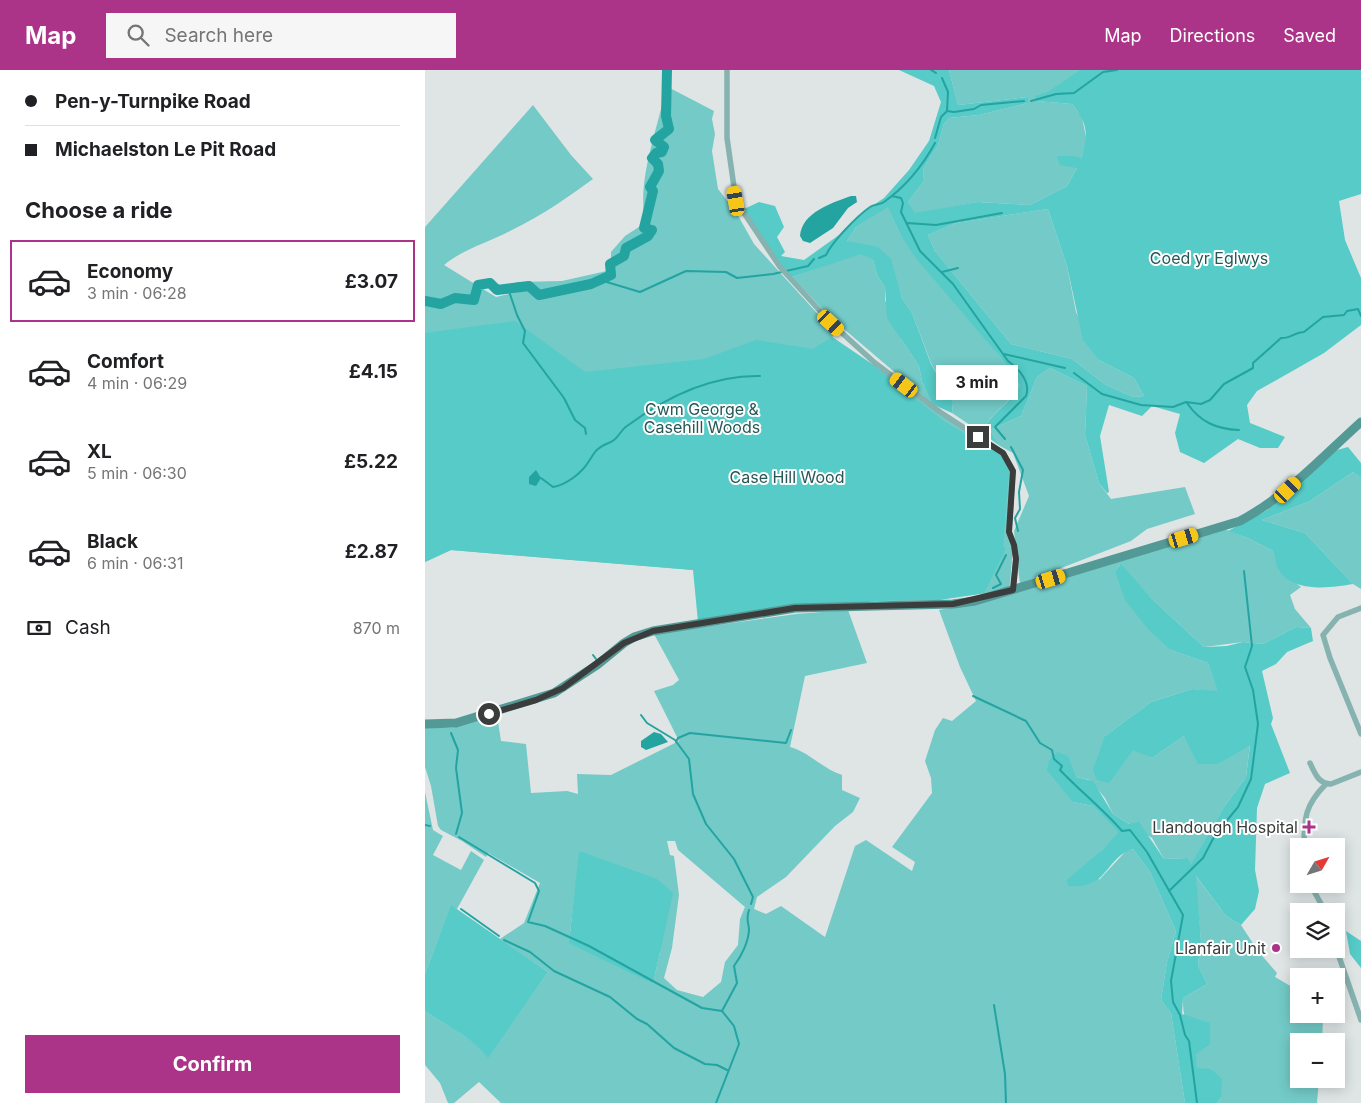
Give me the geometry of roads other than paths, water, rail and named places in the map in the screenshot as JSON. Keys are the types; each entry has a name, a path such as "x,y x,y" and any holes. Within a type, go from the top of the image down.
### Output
{"street":[{"path":"727,70 727,138 736,201 780,267 831,323 875,363 940,412 1003,453 1013,471 1009,532 1014,545 1016,559 1013,590"},
{"path":"425,724 456,723 554,693 590,670 624,643 653,631 795,608 953,604 1013,590 1240,521 1264,508 1288,490 1361,422"},
{"path":"1361,608 1338,617 1323,635 1330,658 1361,734"},
{"path":"1310,763 1318,779 1326,784 1331,784 1361,772"},
{"path":"1306,838 1308,808 1315,796 1326,784"},
{"path":"1339,958 1361,1020"}],"waterway":[{"path":"425,301 441,304 455,298 474,300 478,285 490,283 497,290 529,286 539,295 591,284 611,275 610,264 624,256 626,248 648,236 652,230 644,228 653,191 650,187 659,171 658,164 652,158 656,153 662,152 664,147 655,140 669,129 666,116 667,70"},
{"path":"931,70 936,73"},
{"path":"1031,101 1056,94 1074,93 1103,72 1117,70"},
{"path":"935,138 941,117 947,111 948,92 942,78"},
{"path":"947,111 954,112 974,109 981,105 1024,101"},
{"path":"819,258 826,255 839,236 865,211 872,206 881,204 899,190 919,167 935,143"},
{"path":"892,196 901,198 903,203 901,212 920,251 953,284 1008,361 1023,376 1027,386 1026,396 995,427 1005,439"},
{"path":"907,223 936,225 1002,213"},
{"path":"600,280 640,292 686,271 726,272 737,278 773,274 808,266 814,259"},
{"path":"942,272 958,268"},
{"path":"508,288 517,315 525,331 523,343 564,398 575,420 585,428 586,434"},
{"path":"1074,373 1102,394 1141,405 1173,407 1186,402 1201,404 1210,400 1224,384 1253,368 1253,363 1281,338 1304,332 1323,317 1344,315 1347,311 1358,309 1361,316"},
{"path":"1004,354 1065,368"},
{"path":"541,478 553,487 573,478 582,470 600,447 614,440 625,427 642,415 673,397 724,379 760,376"},
{"path":"1187,403 1203,420 1223,428 1239,430"},
{"path":"1011,447 1023,470 1019,492 1020,509 1015,518 1018,531"},
{"path":"993,588 1001,584 996,575 1006,555"},
{"path":"1169,891 1203,858 1215,835 1238,807 1251,779 1258,724 1253,690 1245,667 1252,646 1244,571"},
{"path":"593,655 596,659"},
{"path":"973,696 1026,721 1040,743 1052,750 1054,759 1062,766 1060,770 1122,831 1130,830 1147,852 1183,915 1171,981 1173,1002 1180,1015 1185,1035 1189,1041 1197,1103"},
{"path":"641,715 647,723 675,740 689,759 693,794 706,824 734,859 753,897 751,904"},
{"path":"676,742 678,738 690,733 786,743 791,730"},
{"path":"451,733 458,750 456,768 462,813 456,834"},
{"path":"425,825 430,826"},
{"path":"459,837 535,883 539,891 528,922 545,926 589,946 702,1008 722,1011"},
{"path":"461,909 499,936"},
{"path":"716,1103 739,1044 734,1026 722,1011 737,983 734,966 742,954 748,939 747,917 749,910"},
{"path":"504,940 530,952 554,971 610,997 637,1019 647,1024 674,1048 705,1064 717,1065 727,1070"},
{"path":"994,1005 1005,1074 1006,1103"}],"place":[{"name":"Llandough Hospital","path":"1309,827"},
{"name":"Llanfair Unit","path":"1276,948"}],"park label":[{"name":"Coed yr Eglwys","path":"1209,258"},
{"name":"Cwm George & Casehill Woods","path":"702,418"},
{"name":"Case Hill Wood","path":"787,477"}]}
